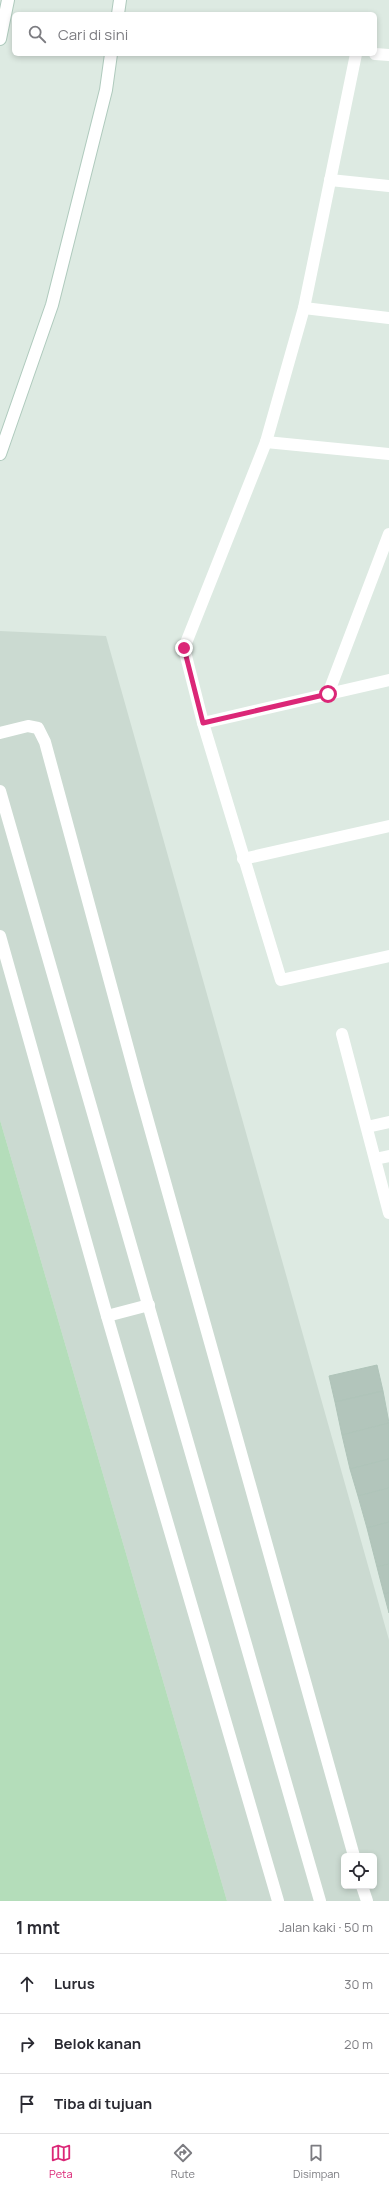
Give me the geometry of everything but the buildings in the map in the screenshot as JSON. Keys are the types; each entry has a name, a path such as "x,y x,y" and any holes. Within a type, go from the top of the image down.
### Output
{"street":[{"path":"0,39 8,0"},
{"path":"118,12 120,0"},
{"path":"377,54 389,55"},
{"path":"0,454 52,305 106,90 112,56"},
{"path":"356,56 304,308 266,442 184,648 203,723 281,980 389,956"},
{"path":"330,180 389,186"},
{"path":"304,308 389,318"},
{"path":"266,442 389,454"},
{"path":"328,694 389,534"},
{"path":"203,723 389,680"},
{"path":"0,733 28,726 38,728 45,742 141,1097 353,1853"},
{"path":"0,791 320,1901"},
{"path":"244,860 389,826"},
{"path":"0,936 107,1316 278,1901"},
{"path":"342,1034 389,1213"},
{"path":"367,1127 389,1122"},
{"path":"375,1159 389,1156"},
{"path":"107,1316 149,1305"},
{"path":"363,1889 367,1901"}],"shaded area":[{"path":"0,631 106,636 389,1640 389,1901 227,1901 0,1120"}],"green space":[{"path":"0,1120 227,1901 0,1901"}],"route":[{"path":"184,648 203,723 328,694"}]}
